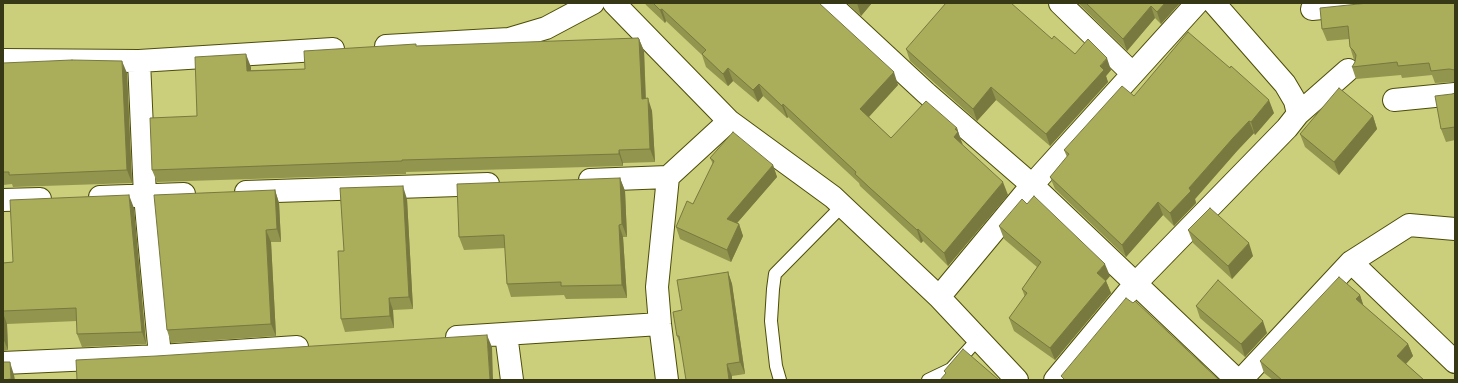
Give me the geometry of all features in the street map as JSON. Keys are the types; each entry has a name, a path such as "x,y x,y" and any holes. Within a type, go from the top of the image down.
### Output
{"street":[{"path":"3,60 139,61 509,39 546,28 593,3"},
{"path":"829,3 926,93 1032,185 1237,380"},
{"path":"1060,3 1132,73"},
{"path":"939,297 1032,185 1197,3"},
{"path":"1214,3 1284,84 1295,101 1298,114"},
{"path":"1312,9 1372,3"},
{"path":"620,5 729,121 832,197 939,297 1017,380"},
{"path":"139,61 145,196 160,356"},
{"path":"1054,380 1135,284 1287,128 1298,114 1348,70"},
{"path":"1394,100 1455,94"},
{"path":"573,180 668,177 729,121"},
{"path":"667,380 657,287 668,177"},
{"path":"224,193 510,183"},
{"path":"82,198 201,194"},
{"path":"3,200 58,199"},
{"path":"1242,380 1351,262 1409,225 1455,229"},
{"path":"1351,262 1455,362"},
{"path":"435,338 660,324"},
{"path":"506,334 512,380"},
{"path":"3,363 36,370 160,356 317,346"}],"lane":[{"path":"780,380 776,366 771,321 772,289 775,274 842,206"},
{"path":"928,380 951,369 978,339"}],"building":[{"path":"653,3 819,3 894,72 860,109 891,138 926,101 957,128 955,129 958,132 954,137 1003,182 944,253 870,188 855,174 856,172 783,104 782,106 759,84 753,90 728,68 723,74 702,54 706,50 662,9 660,10"},
{"path":"946,3 1011,3 1052,39 1054,36 1075,54 1088,39 1107,58 1100,66 1104,70 1046,134 991,87 973,109 906,49"},
{"path":"1086,3 1165,3 1157,12 1151,6 1123,39"},
{"path":"1368,3 1455,3 1455,70 1449,69 1431,71 1429,63 1398,66 1397,62 1352,67 1355,62 1356,55 1350,47 1348,26 1322,29 1320,8"},
{"path":"1188,32 1230,68 1231,66 1269,100 1251,122 1249,121 1233,138 1189,188 1191,191 1170,213 1158,202 1122,245 1050,177 1069,154 1064,150 1122,86 1134,96"},
{"path":"638,38 642,99 648,98 650,149 619,150 619,154 402,160 152,170 150,118 197,116 195,57 246,54 247,71 305,69 304,51 416,44 416,46"},
{"path":"72,60 122,61 127,170 9,175 9,172 3,172 3,63"},
{"path":"1339,88 1373,116 1334,162 1300,134"},
{"path":"1455,93 1455,127 1441,129 1435,96"},
{"path":"733,132 773,165 727,219 739,224 727,250 676,227 687,201 693,204 714,161 710,158"},
{"path":"620,178 622,224 619,225 622,285 561,286 561,282 507,284 504,235 459,237 457,184"},
{"path":"403,186 409,297 389,298 390,316 341,319 338,251 344,251 340,188"},
{"path":"275,190 277,229 266,230 271,324 167,330 154,195"},
{"path":"129,195 142,332 77,334 76,308 3,311 3,263 13,262 10,200"},
{"path":"1034,196 1105,264 1097,273 1106,281 1050,348 1009,318 1027,293 1022,289 1041,262 999,226 1022,199 1027,204"},
{"path":"1210,208 1249,243 1228,266 1188,230"},
{"path":"728,272 740,362 727,364 729,380 686,380 679,336 677,336 673,312 682,310 677,280"},
{"path":"1339,277 1360,295 1356,299 1408,344 1397,356 1424,380 1282,380 1260,361"},
{"path":"1218,280 1263,321 1241,344 1196,306"},
{"path":"1126,298 1133,303 1135,301 1219,380 1065,380 1061,376"},
{"path":"487,335 490,380 77,380 76,360"},
{"path":"963,349 999,380 940,380 946,373 944,371"},
{"path":"3,362 10,362 11,379 3,380"}]}
